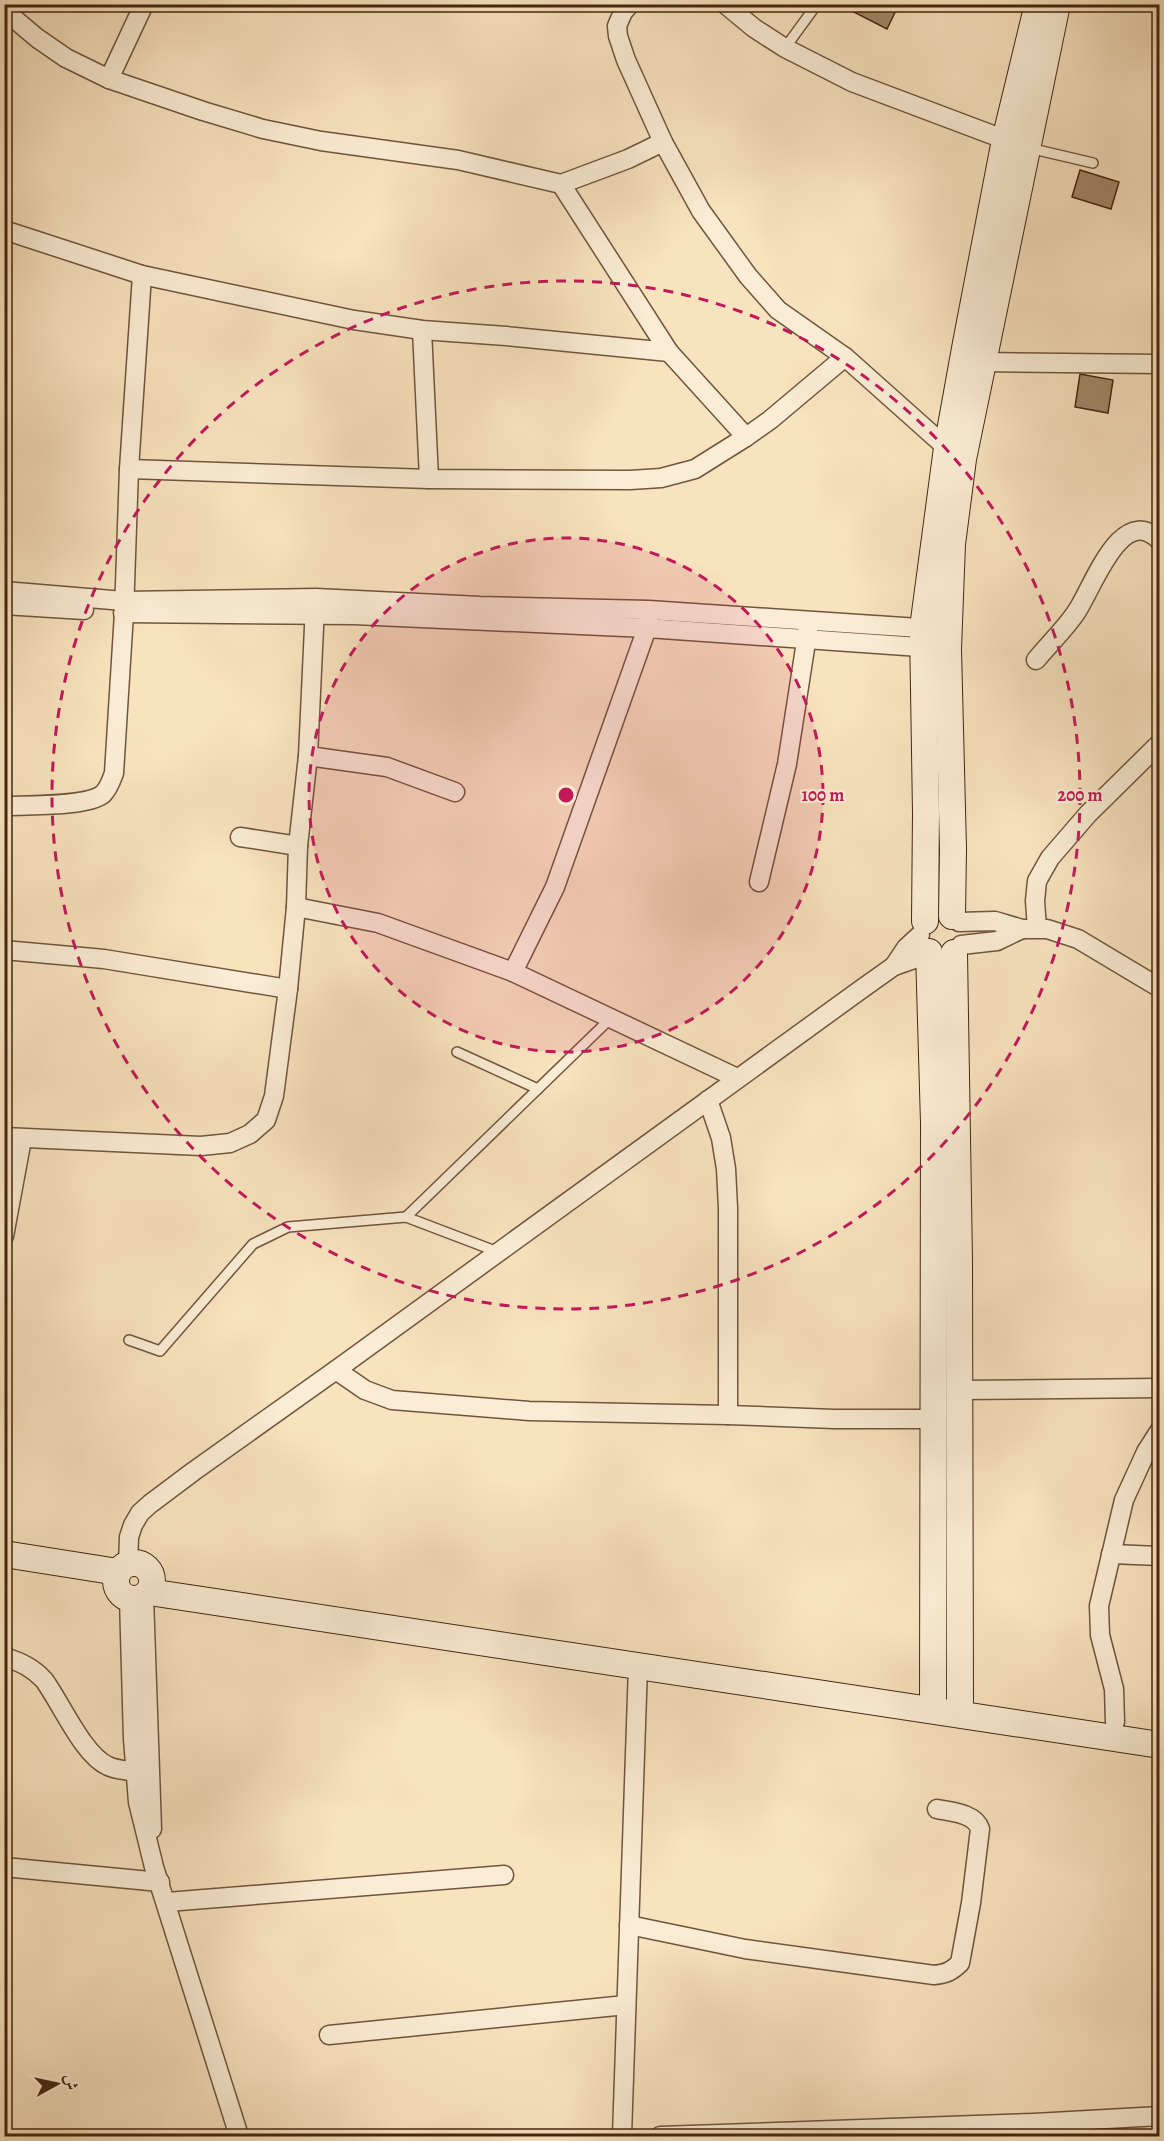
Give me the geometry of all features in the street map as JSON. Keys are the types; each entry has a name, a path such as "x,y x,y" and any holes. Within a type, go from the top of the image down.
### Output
{"street":[{"path":"109,79 135,19 144,4"},
{"path":"630,4 623,12 617,26 626,60 663,142 701,211 762,293 788,318 845,357 947,448"},
{"path":"725,4 754,28 785,48 852,82 1016,143"},
{"path":"933,1701 934,1123 941,937 953,849 949,640 952,544 963,459 982,362 1038,4"},
{"path":"961,1705 959,1390 941,937 926,813 923,638 947,448 1016,143 1057,4"},
{"path":"4,10 37,38 66,58 109,79 263,129 321,141 458,160 561,184 628,159 663,142"},
{"path":"561,184 669,352 746,437"},
{"path":"4,230 142,275 354,320 422,330 669,352"},
{"path":"4,806 88,802 102,795 109,787 114,773 124,607 129,469 142,275"},
{"path":"422,330 429,479"},
{"path":"129,469 429,479 630,480 661,478 695,469 746,437 770,420 845,357"},
{"path":"982,362 1160,364"},
{"path":"1036,660 1077,611 1119,539 1133,531 1144,531 1153,534 1160,541"},
{"path":"4,591 124,607"},
{"path":"4,605 315,606 648,619 809,621 949,640"},
{"path":"4,1236 13,1138 201,1146 230,1143 250,1134 266,1120 274,1096 296,907 298,846 308,756 315,606"},
{"path":"648,619 807,640 923,638"},
{"path":"513,972 555,888 648,619"},
{"path":"759,882 787,764 809,621"},
{"path":"1030,929 1037,881 1050,858 1088,814 1160,743"},
{"path":"308,756 387,767 455,792"},
{"path":"240,837 298,846"},
{"path":"296,907 378,923 513,972 737,1078"},
{"path":"151,1855 152,1802 134,1584 127,1551 133,1525 140,1513 150,1504 737,1078 894,966 914,959 941,937 998,940 1030,929 1047,929 1078,939 1160,988"},
{"path":"4,950 104,959 288,989"},
{"path":"708,1100 721,1138 726,1169 728,1415"},
{"path":"336,1370 365,1389 392,1400 529,1411 834,1419 933,1419"},
{"path":"959,1390 1160,1388"},
{"path":"1115,1722 1114,1689 1100,1635 1099,1606 1124,1500 1146,1452 1160,1430"},
{"path":"4,1554 134,1584 528,1651 933,1701"},
{"path":"1111,1554 1160,1556"},
{"path":"4,1569 134,1584 961,1705 1160,1745"},
{"path":"134,1584 135,1772 138,1802 151,1855 239,2136"},
{"path":"4,1657 25,1664 44,1680 96,1758 107,1766 135,1772"},
{"path":"622,2136 638,1666"},
{"path":"961,1705 988,1703 1160,1728"},
{"path":"629,1925 745,1949 934,1975 945,1974 960,1963 971,1903 980,1829 978,1822 973,1818 937,1809"},
{"path":"4,1868 160,1882"},
{"path":"166,1902 504,1875"},
{"path":"329,2035 626,2005"},
{"path":"660,2136 1031,2130 1160,2116"}],"lane":[{"path":"785,48 817,4"},
{"path":"1016,143 1093,163"},
{"path":"406,1217 612,1017"},
{"path":"457,1052 538,1089"},
{"path":"129,1340 160,1351 253,1244 288,1227 406,1217 498,1252"}],"building":[{"path":"843,4 899,4 887,29 842,6"},
{"path":"1080,170 1119,182 1111,209 1072,197"},
{"path":"1080,374 1113,380 1108,413 1075,407"}]}
